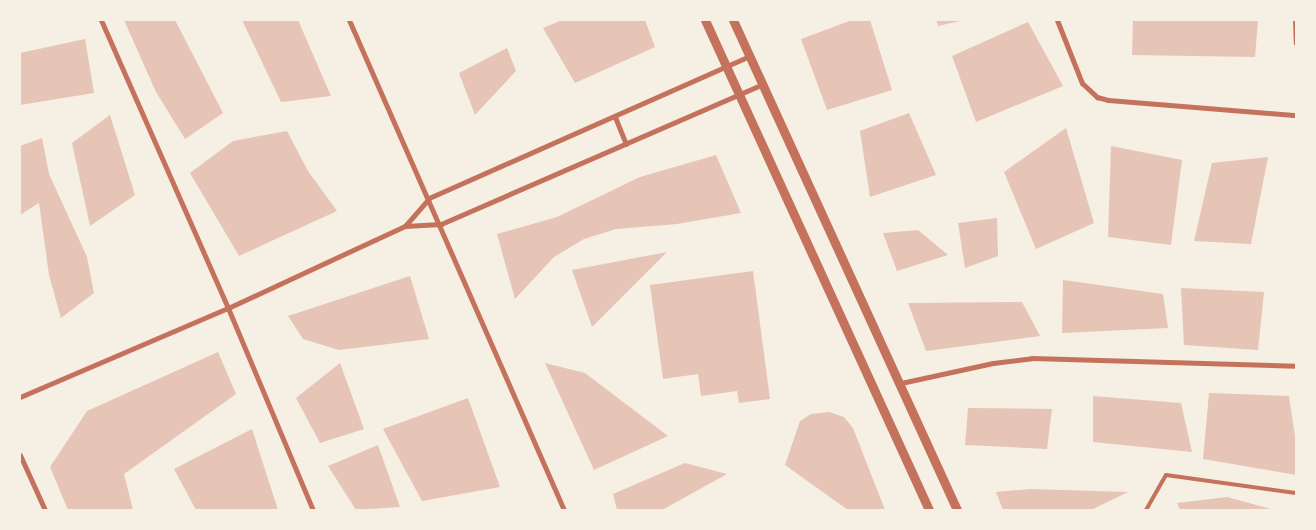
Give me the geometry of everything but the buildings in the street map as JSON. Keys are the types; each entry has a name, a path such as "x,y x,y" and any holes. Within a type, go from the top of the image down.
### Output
{"street":[{"path":"101,20 228,308 313,510"},
{"path":"349,20 441,224 564,510"},
{"path":"705,20 737,96 929,510"},
{"path":"733,20 901,383 957,510"},
{"path":"1057,20 1082,82 1097,97 1296,115"},
{"path":"1295,20 1296,43"},
{"path":"405,226 429,198 749,56"},
{"path":"20,397 228,308 405,226 441,224 763,84"},
{"path":"615,117 626,144"},
{"path":"901,383 993,363 1032,358 1296,366"},
{"path":"20,455 44,510"}],"lane":[{"path":"1146,510 1166,475 1296,494"}]}
